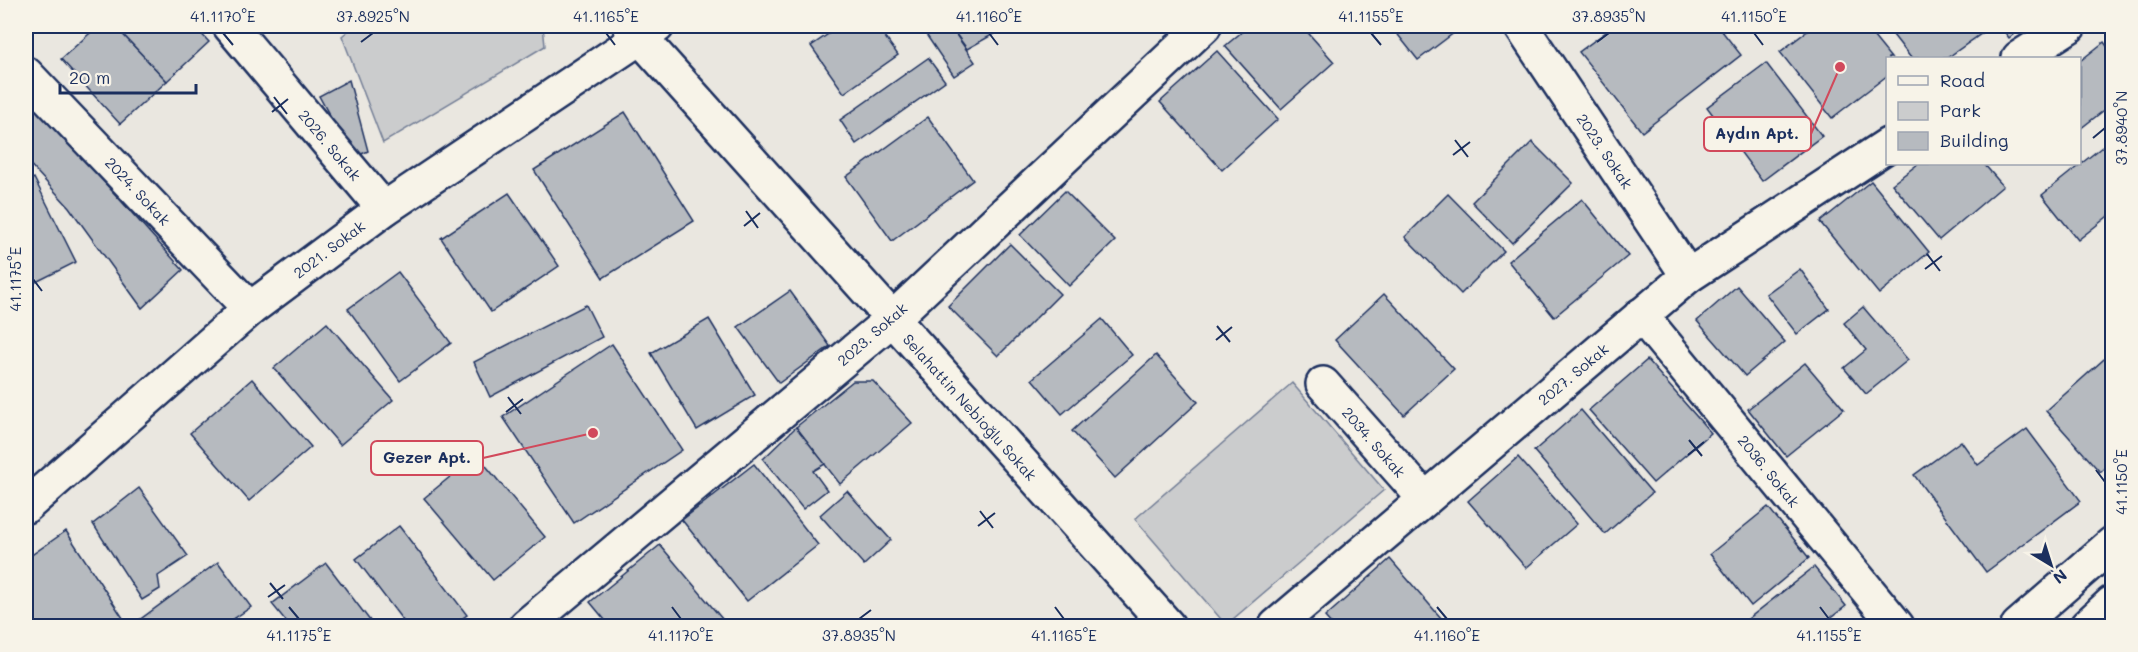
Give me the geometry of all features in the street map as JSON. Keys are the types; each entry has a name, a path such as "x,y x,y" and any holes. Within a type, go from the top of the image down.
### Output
{"street":[{"name":"2026. Sokak","path":"230,26 384,208"},
{"name":"2023. Sokak","path":"526,627 891,320 1204,26"},
{"path":"2021,57 2069,26"},
{"name":"2023. Sokak","path":"1528,28 1688,276"},
{"name":"2021. Sokak","path":"26,506 250,309 384,208 642,29"},
{"name":"Selahattin Nebioğlu Sokak","path":"642,29 891,320 1168,627"},
{"name":"2024. Sokak","path":"26,74 250,309"},
{"name":"2027. Sokak","path":"1276,627 1688,276 1886,146"},
{"name":"2036. Sokak","path":"1641,315 1897,627"},
{"name":"2034. Sokak","path":"1323,384 1425,499"},
{"path":"2018,627 2112,544"},
{"path":"2086,627 2112,603"}],"green space":[{"path":"354,26 543,26 545,46 383,143 342,36"},
{"path":"1292,383 1384,490 1226,625 1135,519"}],"building":[{"path":"98,26 115,26 167,81 120,124 61,59"},
{"path":"115,26 194,26 209,42 167,81"},
{"path":"840,26 877,26 898,55 844,93 811,46"},
{"path":"950,26 975,62 954,76 921,27"},
{"path":"950,26 999,26 1001,30 967,49"},
{"path":"1249,26 1302,26 1334,62 1281,109 1225,46"},
{"path":"1391,26 1463,26 1418,60"},
{"path":"1614,26 1718,26 1741,55 1642,132 1579,52"},
{"path":"1814,26 1865,26 1890,57 1886,57 1886,77 1832,118 1780,52"},
{"path":"1886,26 1981,26 1985,31 1948,57 1910,57"},
{"path":"2000,26 2024,26 2009,38"},
{"path":"2104,42 2112,53 2112,104 2081,128 2081,60"},
{"path":"1217,51 1278,119 1222,170 1160,102"},
{"path":"928,58 945,81 856,144 840,120"},
{"path":"1766,63 1822,136 1762,181 1707,107"},
{"path":"349,80 368,151 353,158 319,96"},
{"path":"36,106 183,270 142,308 69,207 26,160 26,116"},
{"path":"625,112 694,221 603,278 534,170"},
{"path":"928,117 973,180 892,241 846,177"},
{"path":"2112,139 2112,213 2078,240 2042,195"},
{"path":"1532,142 1573,183 1512,243 1472,202"},
{"path":"1917,165 1985,165 2003,186 1939,240 1892,184"},
{"path":"34,178 76,262 26,287 26,182"},
{"path":"1871,181 1929,252 1879,294 1820,222"},
{"path":"1065,191 1115,241 1069,286 1020,235"},
{"path":"509,193 559,266 491,312 441,238"},
{"path":"1448,194 1504,251 1461,294 1405,237"},
{"path":"1582,199 1628,256 1554,317 1508,261"},
{"path":"1010,244 1060,294 998,356 948,306"},
{"path":"1800,269 1829,309 1797,334 1766,294"},
{"path":"398,272 451,343 400,381 348,309"},
{"path":"1737,286 1785,342 1745,376 1697,321"},
{"path":"790,291 830,346 779,383 738,327"},
{"path":"1384,294 1454,369 1404,415 1335,340"},
{"path":"586,305 602,337 490,397 474,362"},
{"path":"1863,307 1908,360 1866,394 1844,368 1866,350 1844,323"},
{"path":"709,319 755,395 697,430 651,353"},
{"path":"1102,319 1132,355 1062,414 1032,379"},
{"path":"327,323 393,400 340,445 274,368"},
{"path":"612,344 682,450 574,523 503,417"},
{"path":"2112,352 2112,461 2100,472 2046,411"},
{"path":"1156,355 1198,402 1115,478 1072,431"},
{"path":"1647,360 1711,433 1653,483 1589,410"},
{"path":"1805,363 1844,409 1786,456 1748,409"},
{"path":"252,379 311,447 249,501 190,433"},
{"path":"853,381 873,381 912,423 840,484 796,427"},
{"path":"1581,410 1652,493 1605,534 1534,451"},
{"path":"796,427 825,464 813,471 827,490 803,509 763,459"},
{"path":"2027,429 2081,501 1986,572 1914,475 1961,441 1978,465"},
{"path":"477,455 545,537 493,580 424,498"},
{"path":"1518,457 1577,524 1526,568 1468,501"},
{"path":"754,464 818,545 747,601 682,520"},
{"path":"139,488 188,556 158,576 160,589 142,600 93,524"},
{"path":"847,491 891,540 864,565 820,515"},
{"path":"1768,507 1809,558 1751,606 1710,554"},
{"path":"399,526 467,615 451,626 407,626 356,559"},
{"path":"66,531 125,621 117,626 26,626 26,559"},
{"path":"660,545 728,626 610,626 590,602"},
{"path":"1390,559 1448,626 1333,626 1325,617"},
{"path":"218,562 251,607 223,626 142,626 138,621"},
{"path":"326,563 374,626 290,626 272,604"},
{"path":"1814,567 1846,606 1820,626 1739,626"}],"place":[{"name":"Aydın Apt.","path":"1840,67"},
{"name":"Gezer Apt.","path":"593,433"}]}
